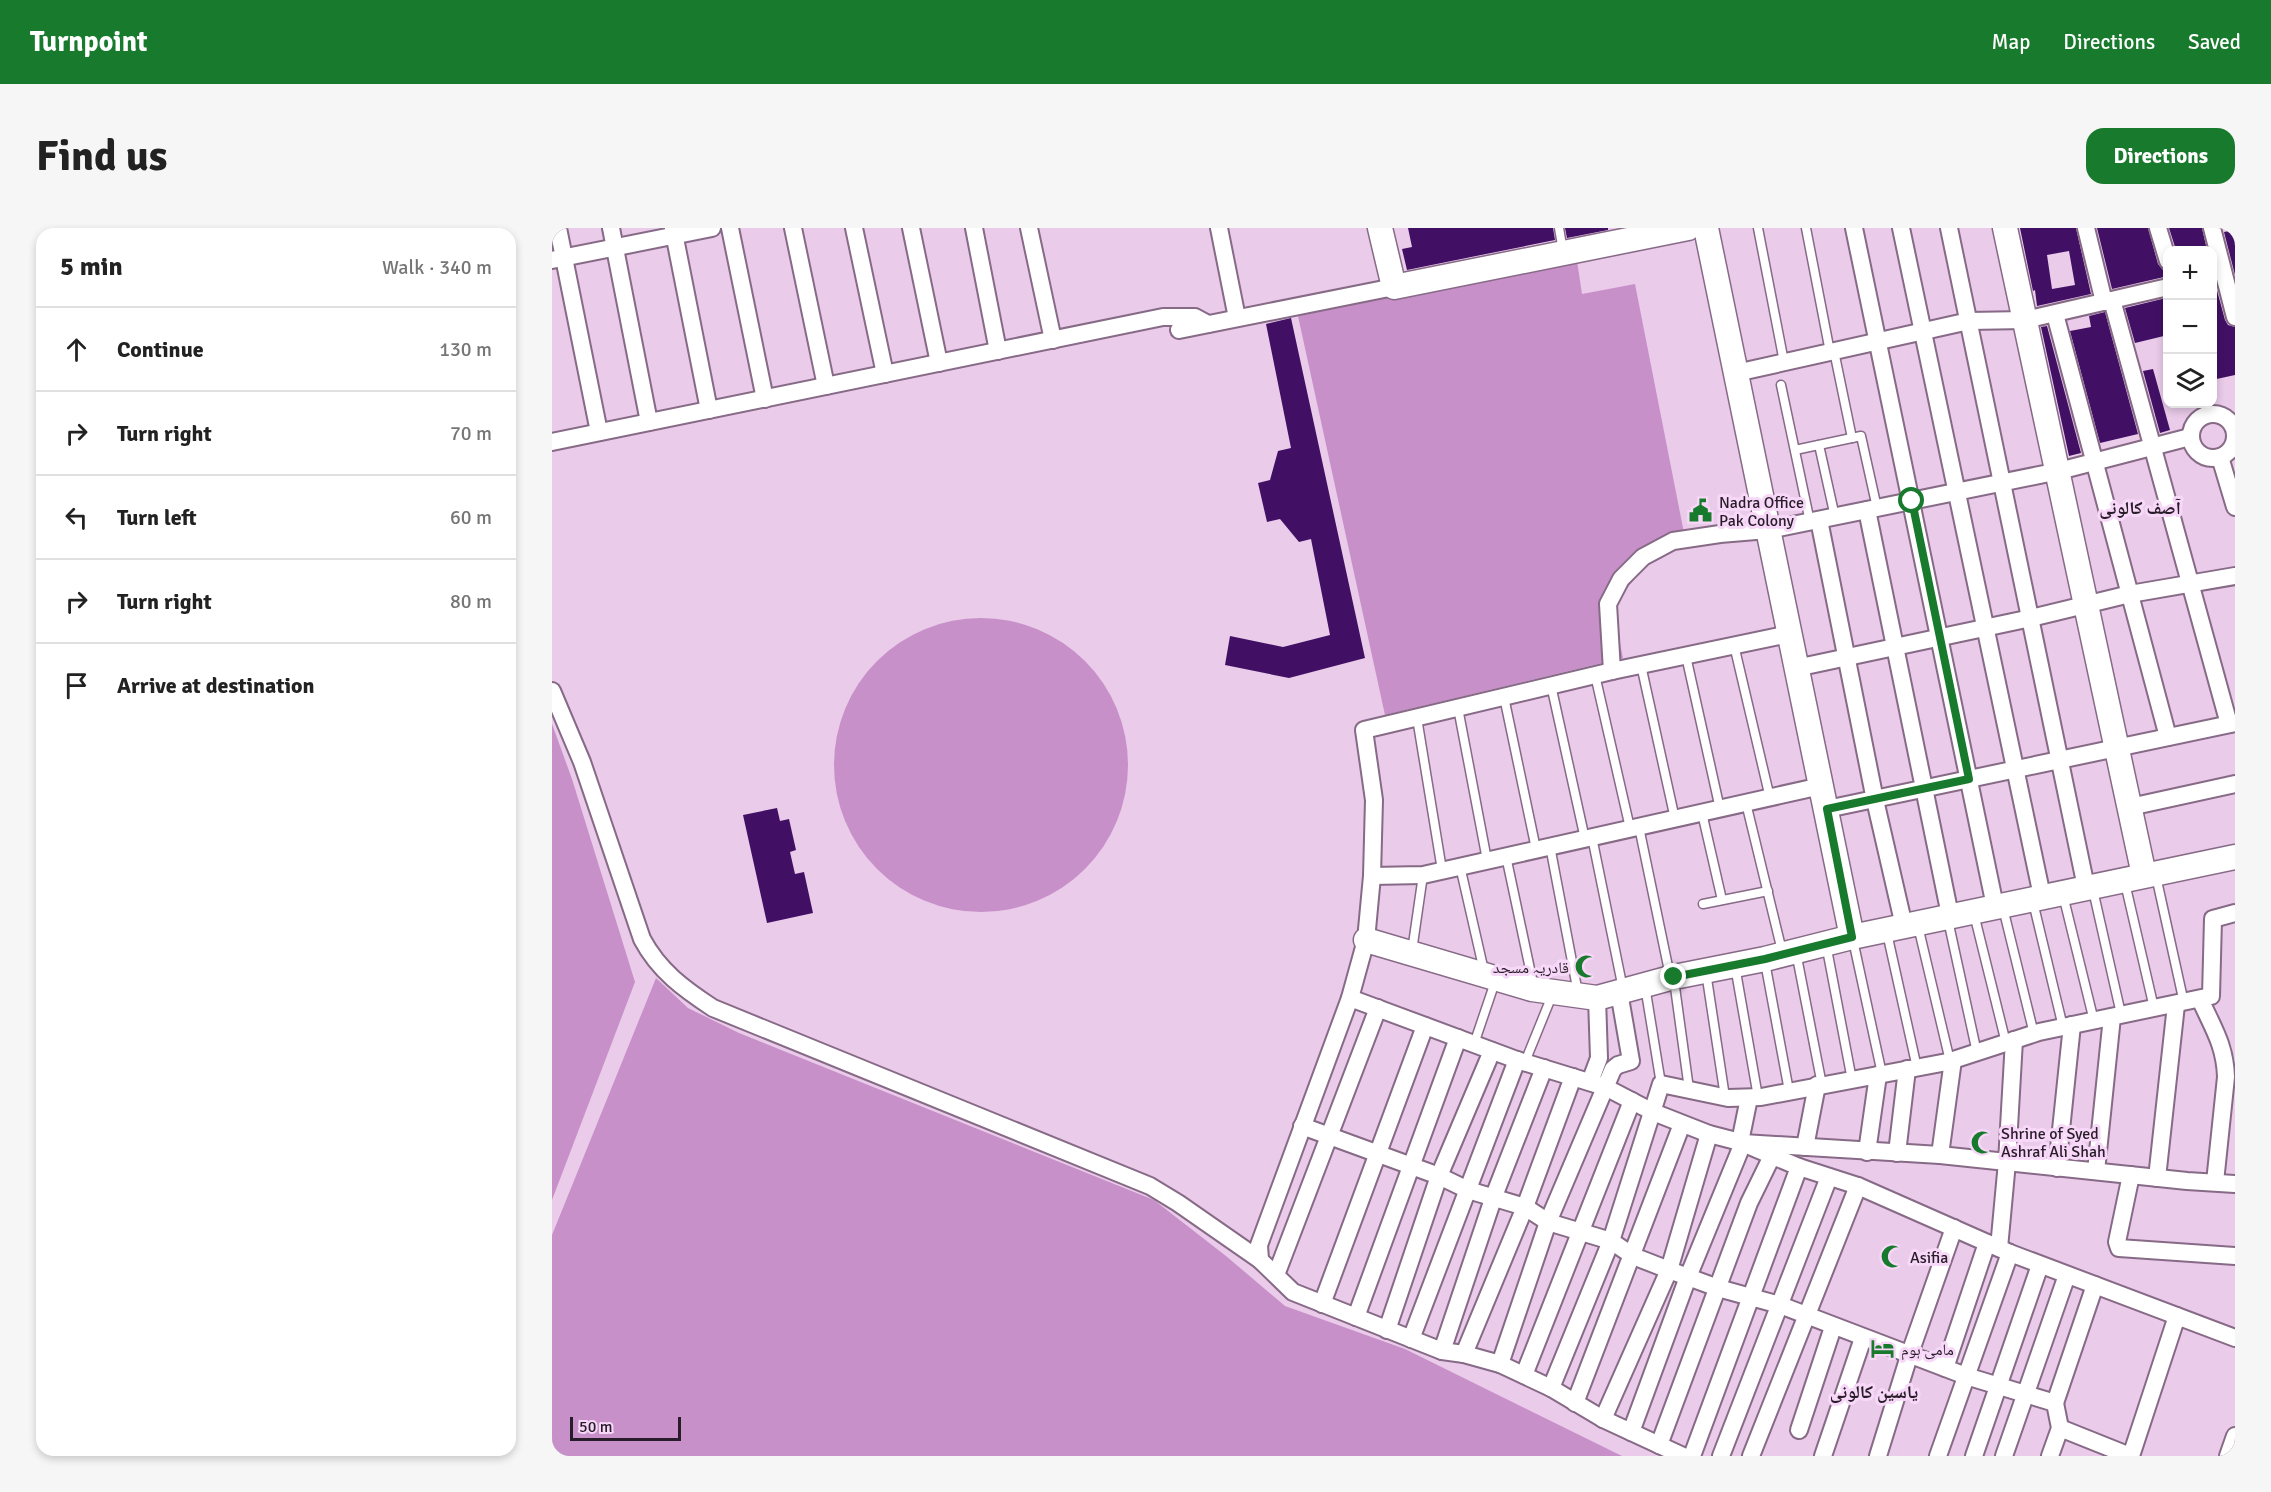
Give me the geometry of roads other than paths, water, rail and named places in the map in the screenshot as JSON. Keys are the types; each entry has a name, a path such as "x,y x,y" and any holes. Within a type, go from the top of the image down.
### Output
{"street":[{"path":"558,228 558,258 599,432"},
{"path":"611,228 649,422"},
{"path":"558,258 674,232 712,228"},
{"path":"730,228 765,399"},
{"path":"793,228 826,386"},
{"path":"854,228 885,374"},
{"path":"911,228 939,363"},
{"path":"974,228 998,351"},
{"path":"1029,228 1053,340"},
{"path":"1219,228 1237,318"},
{"path":"1380,228 1394,287"},
{"path":"1179,330 1688,228"},
{"path":"1706,228 1852,937"},
{"path":"1854,228 1969,779 1990,907"},
{"path":"1901,228 1985,628 2046,895"},
{"path":"1949,228 2089,887"},
{"path":"2005,228 2130,807 2141,876"},
{"path":"1827,809 2232,724 2190,582 2154,447 2086,228"},
{"path":"2158,228 2163,246"},
{"path":"2212,228 2235,317"},
{"path":"674,232 709,410"},
{"path":"1736,373 1969,321 2025,320 2163,289"},
{"path":"2055,314 2168,737"},
{"path":"552,442 1163,317 1195,317 1208,324"},
{"path":"2205,409 2226,418 2235,431 2233,447 2227,454 2220,457 2201,456 2195,450 2190,437 2193,425 2205,409"},
{"path":"1603,673 1608,604 1621,579 1643,557 1673,541 1768,530 2059,471 2190,437"},
{"path":"2220,457 2235,507"},
{"path":"1872,509 1895,647 1948,916"},
{"path":"1821,519 1846,657 1902,926"},
{"path":"1796,668 2031,618 2130,594 2235,576"},
{"path":"1260,1260 1259,1245 1350,998 1366,940 1372,876 1374,800 1364,730 1603,673 1789,634"},
{"path":"552,691 582,762 642,939 650,953 678,984 713,1008 1150,1186 1260,1260 1293,1292 1442,1352 1464,1354 1500,1364 1551,1388 1603,1419 1683,1456"},
{"path":"2130,807 2235,784"},
{"path":"1372,876 1423,874 1443,870 1821,786"},
{"path":"1366,940 1544,991 1612,992 1948,916 2235,857"},
{"path":"1551,1388 1611,1242 1661,1084 1725,1097 1754,1098 1952,1061 2034,1034 2211,996 2213,919 2235,913"},
{"path":"1500,1364 1597,1085 1599,1058 1612,992"},
{"path":"1597,1085 1616,1066 1628,1063 1632,1058 1612,992"},
{"path":"1350,998 1492,1051 1597,1085 1682,1124 1741,1142 1940,1155 2235,1184"},
{"path":"2157,1178 2187,1002"},
{"path":"2187,1002 2224,1049 2226,1077 2215,1182"},
{"path":"1276,1275 1378,1008"},
{"path":"2096,1171 2116,1015"},
{"path":"1322,1304 1425,1026"},
{"path":"2057,1167 2067,1026"},
{"path":"1356,1317 1411,1166 1466,1041"},
{"path":"1938,1456 1966,1376 1998,1248 2007,1162 2010,1041"},
{"path":"1387,1330 1439,1176 1492,1051"},
{"path":"1411,1340 1468,1190 1521,1061"},
{"path":"1940,1155 1952,1061"},
{"path":"1442,1352 1494,1196 1544,1068"},
{"path":"1897,1153 1912,1069"},
{"path":"1867,1152 1880,1074"},
{"path":"1464,1354 1525,1208 1573,1077"},
{"path":"1805,1147 1820,1085"},
{"path":"1631,1432 1741,1142 1754,1098"},
{"path":"1524,1375 1632,1101"},
{"path":"1575,1403 1682,1124"},
{"path":"1302,1126 1439,1176 1468,1190 1494,1196 1525,1208 1548,1222 1611,1242 1633,1256 1669,1270 1718,1288 1780,1305 1966,1376 2055,1403"},
{"path":"1603,1419 1669,1270 1709,1134"},
{"path":"1741,1142 1799,1167 1858,1186 2040,1265 2235,1338"},
{"path":"1659,1445 1749,1203 1772,1156"},
{"path":"1692,1456 1799,1167"},
{"path":"2131,1175 2117,1242 2120,1248 2235,1256"},
{"path":"1721,1456 1828,1177"},
{"path":"1751,1456 1858,1186"},
{"path":"1878,1456 1909,1356 1954,1227"},
{"path":"1945,1368 1998,1248"},
{"path":"1974,1456 2040,1265"},
{"path":"2004,1456 2067,1275"},
{"path":"2050,1456 2060,1428 2055,1403 2095,1285"},
{"path":"2060,1428 2131,1456 2177,1316"},
{"path":"1799,1430 1833,1327"},
{"path":"1823,1456 1863,1338"},
{"path":"2228,1456 2235,1436"}],"lane":[{"path":"1558,228 1563,253"},
{"path":"1758,228 1784,362"},
{"path":"1806,228 1852,438"},
{"path":"1781,385 1795,450 1821,519"},
{"path":"1795,450 1861,436 1872,509"},
{"path":"1819,445 1821,519"},
{"path":"1734,645 1770,798"},
{"path":"1686,656 1720,809"},
{"path":"1641,665 1675,819"},
{"path":"1603,673 1635,827 1672,977 1689,1089"},
{"path":"1551,685 1589,838 1612,992"},
{"path":"1504,697 1543,848 1612,992 1661,1084"},
{"path":"1458,708 1487,860"},
{"path":"1417,718 1443,870"},
{"path":"1746,803 1781,955 1820,1085"},
{"path":"1702,813 1722,900"},
{"path":"1506,856 1544,991 1521,1061"},
{"path":"1460,866 1491,977 1466,1041"},
{"path":"1412,953 1423,874"},
{"path":"2141,876 2187,1002"},
{"path":"2141,876 2154,1008"},
{"path":"2089,887 2116,1015"},
{"path":"1703,904 1768,891"},
{"path":"2046,895 2094,1021"},
{"path":"2046,895 2067,1026"},
{"path":"1990,907 2034,1034"},
{"path":"1990,907 2010,1041"},
{"path":"1948,916 1977,1053"},
{"path":"1902,926 1952,1061"},
{"path":"1902,926 1912,1069"},
{"path":"1852,937 1880,1074"},
{"path":"1826,944 1852,1080"},
{"path":"1781,955 1790,1091"},
{"path":"1735,965 1754,1098"},
{"path":"1706,972 1725,1097"}],"place":[{"name":"Nadra Office Pak Colony","path":"1701,511"},
{"name":"قادریہ مسجد","path":"1587,967"},
{"name":"Shrine of Syed Ashraf Ali Shah","path":"1983,1142"},
{"name":"Asifia","path":"1892,1257"},
{"name":"مامی ہوم","path":"1883,1349"}],"district":[{"name":"آصف کالونی","path":"2140,508"},
{"name":"یاسین کالونی","path":"1874,1392"}]}
